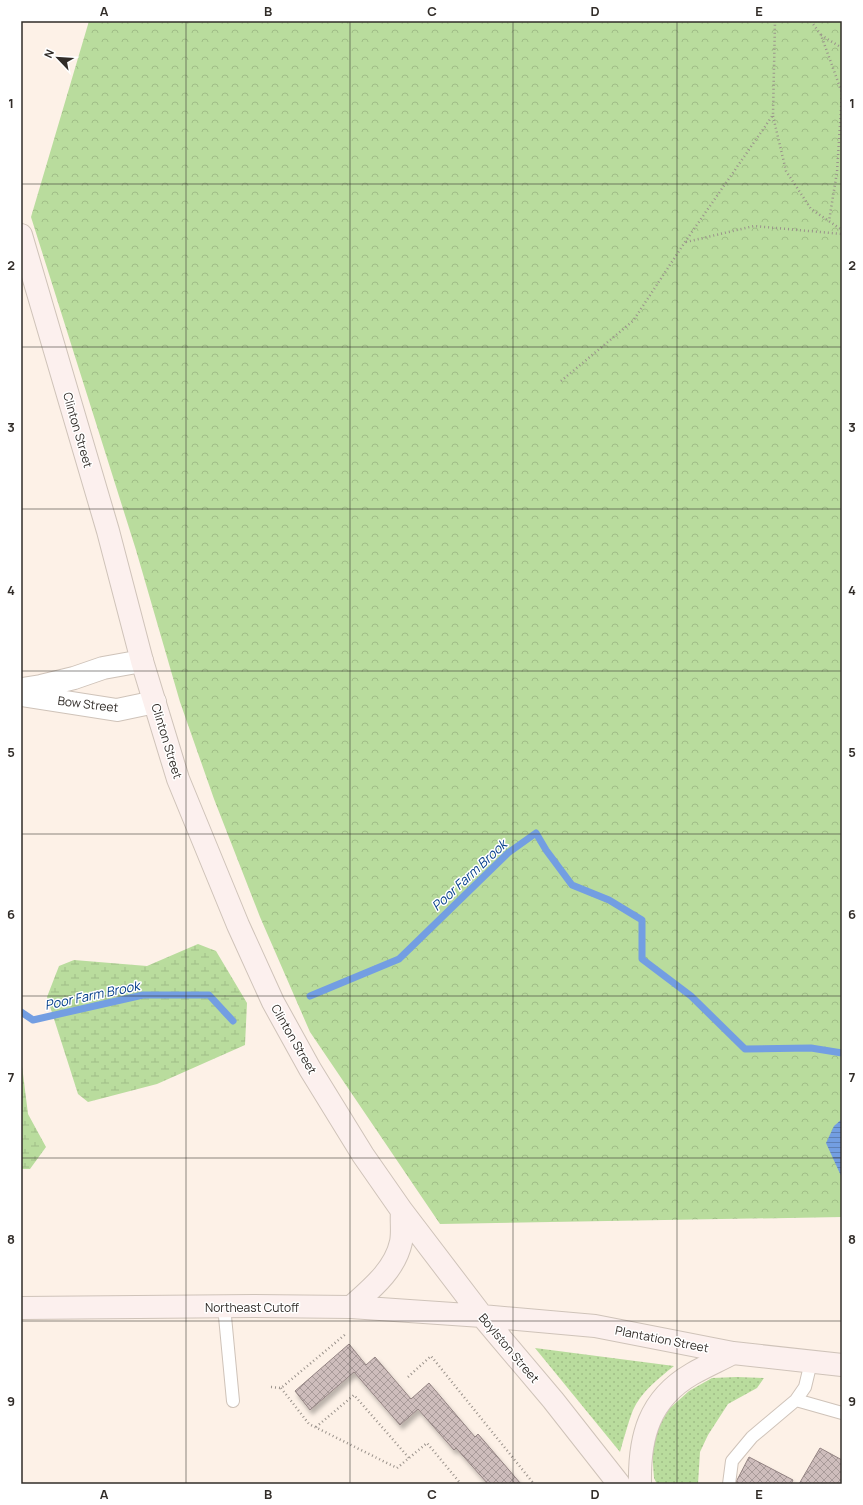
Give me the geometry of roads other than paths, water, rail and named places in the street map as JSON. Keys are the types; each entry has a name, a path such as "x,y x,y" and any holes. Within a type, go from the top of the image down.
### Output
{"main road":[{"name":"Clinton Street","path":"21,235 105,523 142,660 178,779 238,925 273,1002 310,1069 363,1155 402,1211"},
{"path":"351,1307 394,1263 401,1242 402,1211"},
{"name":"Boylston Street","path":"402,1211 482,1316 553,1400 619,1484"},
{"name":"Northeast Cutoff","path":"21,1308 224,1306 351,1307 482,1316"},
{"name":"Plantation Street","path":"482,1316 595,1326 733,1353 842,1365"},
{"path":"640,1484 640,1461 644,1437 650,1418 661,1401 673,1388 691,1375 733,1353"}],"street":[{"name":"Bow Street","path":"21,689 68,680 103,668 142,660"},
{"name":"Bow Street","path":"21,695 117,710 155,702"}],"lane":[{"path":"224,1306 233,1401"},
{"path":"729,1484 732,1460 752,1437 796,1400 805,1387 810,1362"},
{"path":"796,1400 842,1413"}],"water":[{"path":"842,1119 842,1178 826,1143 834,1126"}],"waterway":[{"name":"Poor Farm Brook","path":"310,996 399,959 508,853 536,833 546,850 572,885 609,900 642,920 642,959 691,996 745,1049 811,1048 842,1053"},
{"name":"Poor Farm Brook","path":"21,1012 33,1020 143,995 209,995 233,1021"}]}
